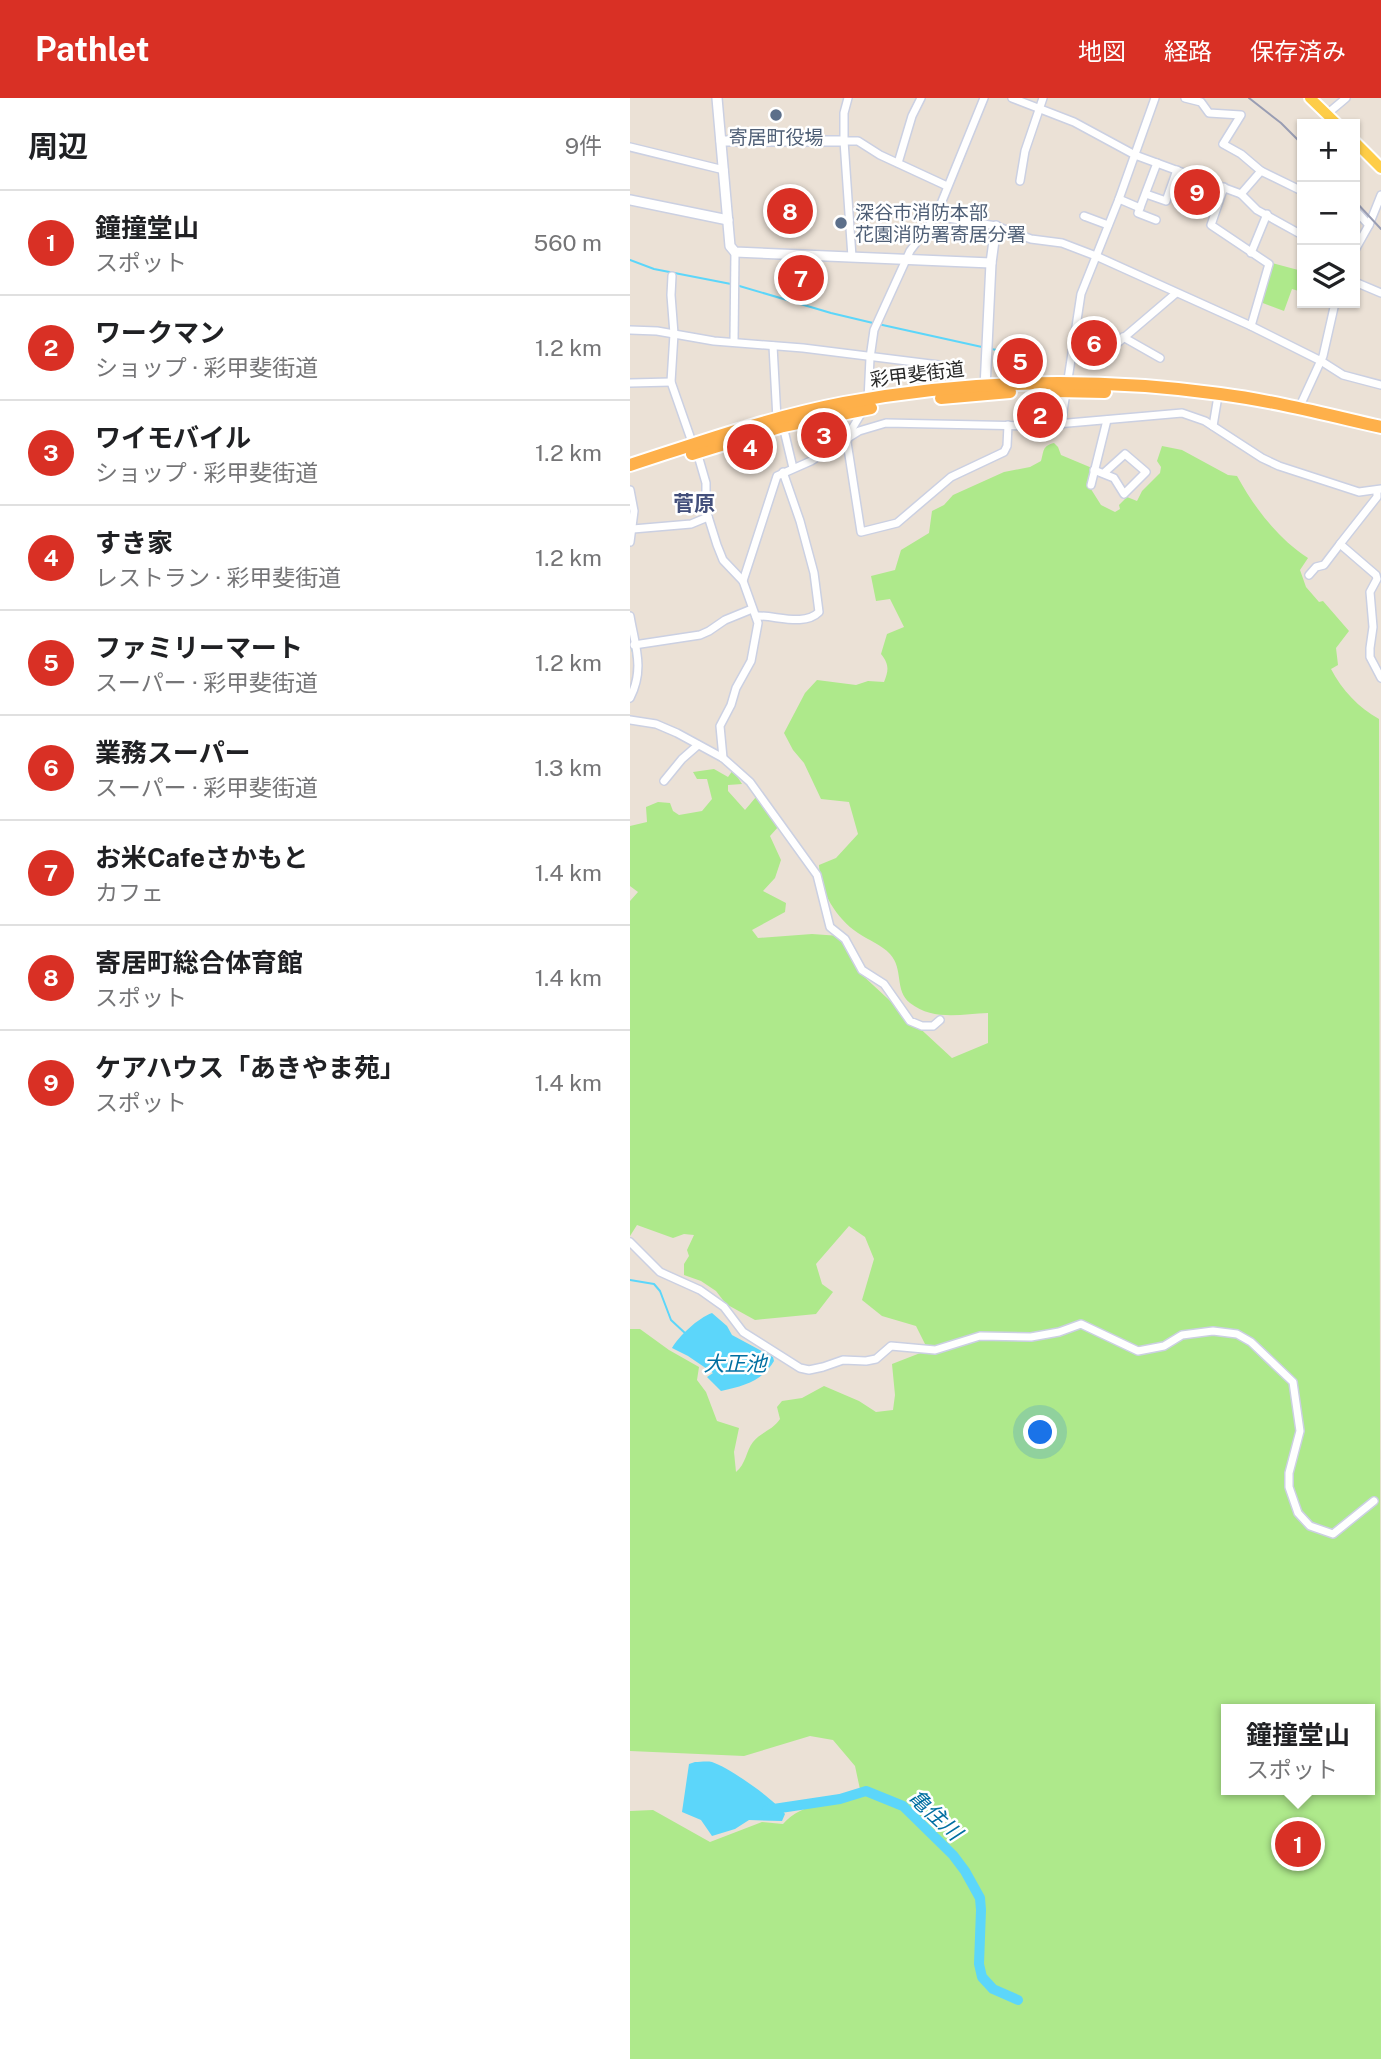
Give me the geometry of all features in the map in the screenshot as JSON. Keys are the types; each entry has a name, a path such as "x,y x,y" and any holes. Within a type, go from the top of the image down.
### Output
{"highway":[{"name":"彩甲斐街道","path":"1066,387 1217,402 1381,435"},
{"name":"彩甲斐街道","path":"630,465 780,423 866,404 985,389 1066,387 1189,390 1271,402 1381,427"},
{"name":"彩甲斐街道","path":"630,473 695,448"}],"main road":[{"path":"1310,98 1332,119"},
{"path":"1360,147 1381,168"}],"street":[{"path":"717,98 730,246 735,252 734,341"},
{"path":"848,98 844,113 844,141 852,257"},
{"path":"898,163 912,116 921,98"},
{"path":"985,98 936,216 906,259 874,330 866,404 847,438 861,532 897,523 951,477 1004,452 1008,425"},
{"path":"1012,98 1074,122 1135,155 1241,194 1257,209 1297,232"},
{"path":"1020,180 1025,151 1043,98"},
{"path":"1060,425 1081,293 1119,199 1155,98"},
{"path":"1185,98 1201,102 1209,113 1241,115 1223,144 1241,154 1261,171 1297,189"},
{"path":"1327,114 1346,98"},
{"path":"721,141 858,141 947,186"},
{"path":"630,148 724,170"},
{"path":"1156,220 1139,213 1157,163"},
{"path":"1146,194 1167,201 1177,170"},
{"path":"1241,194 1261,171"},
{"path":"1224,187 1211,225 1269,264 1251,326"},
{"path":"1119,199 1140,208"},
{"path":"630,200 728,220"},
{"path":"1358,245 1380,200"},
{"path":"1251,253 1267,214"},
{"path":"1360,215 1369,225"},
{"path":"936,216 996,226 1031,239 1062,243 1251,326 1343,375 1381,385"},
{"path":"1084,216 1108,225"},
{"path":"985,389 991,262 996,226"},
{"path":"735,252 991,262"},
{"path":"672,276 670,295 674,334 671,382 706,484 706,510 723,560 743,580 758,628 751,661 720,726 723,758"},
{"path":"1360,284 1381,293"},
{"path":"1105,362 1107,352 1175,294"},
{"path":"1299,408 1321,361 1334,308"},
{"path":"630,330 947,366"},
{"path":"1123,337 1160,358"},
{"path":"773,346 780,423 793,468"},
{"path":"630,383 671,382"},
{"path":"1213,426 1217,402"},
{"path":"743,580 768,509 774,480 783,472 811,461 866,428 886,423 1060,425 1182,413 1213,426 1279,466 1340,488 1359,492 1379,490 1377,498 1324,565 1309,575"},
{"path":"1091,485 1107,420"},
{"path":"1094,470 1105,472 1114,478 1124,494 1146,472 1125,454 1105,472"},
{"path":"756,616 791,620 813,617 820,612 814,573 783,472"},
{"path":"630,491 634,511 630,542"},
{"path":"633,529 691,524 708,517"},
{"path":"1340,544 1376,575 1377,579 1370,592 1373,627 1370,657 1381,678"},
{"path":"1370,592 1381,598"},
{"path":"634,645 700,635 752,608"},
{"path":"630,616 639,665 639,674 630,698"},
{"path":"630,720 656,724 698,745 723,758 750,782 817,876 830,927 845,939 862,970 884,984 911,1021 922,1026 933,1026 940,1020"},
{"path":"664,781 698,745"},
{"path":"630,1242 660,1272 700,1290 724,1307 743,1332 789,1361 809,1370 843,1360 866,1362 876,1359 891,1346 935,1350 980,1336 1031,1337 1059,1332 1081,1324 1138,1351 1164,1346 1182,1335 1213,1331 1237,1334 1251,1342 1293,1382 1300,1431 1289,1473 1289,1487 1298,1513 1310,1525 1333,1534 1374,1501"}],"green space":[{"path":"1272,263 1297,270 1297,290 1292,289 1284,311 1260,302"},
{"path":"1054,443 1061,455 1092,468 1089,486 1101,505 1115,512 1127,497 1137,501 1142,491 1160,473 1161,467 1157,461 1162,446 1182,450 1228,475 1237,476 1268,522 1287,542 1308,558 1300,570 1306,587 1319,602 1323,601 1349,631 1336,648 1338,665 1331,669 1352,698 1379,719 1381,2059 630,2059 630,1811 653,1810 710,1842 762,1822 783,1824 809,1807 861,1794 855,1766 833,1740 810,1736 744,1756 630,1751 630,1329 640,1329 699,1367 697,1380 706,1392 717,1421 739,1428 734,1452 736,1472 753,1442 780,1419 777,1407 782,1401 802,1398 824,1386 859,1401 876,1412 893,1410 895,1395 892,1364 928,1350 916,1326 882,1316 862,1300 874,1259 865,1237 849,1226 816,1264 822,1284 833,1292 816,1314 755,1320 726,1304 716,1291 701,1281 684,1275 684,1264 689,1256 687,1250 694,1235 684,1234 673,1238 637,1225 630,1236 630,901 638,892 630,886 630,826 647,822 646,807 658,802 670,803 673,811 679,815 702,811 712,799 707,779 697,779 693,772 714,769 728,777 733,770 742,784 728,785 728,791 745,810 756,797 779,826 770,836 781,860 775,878 763,891 786,903 785,912 752,930 758,938 812,934 840,936 860,973 952,1058 988,1043 988,1013 938,1014 919,1009 905,998 897,966 890,954 850,927 836,912 822,885 819,865 836,858 858,834 849,802 821,799 804,763 784,733 805,693 817,680 856,685 868,681 884,682 887,667 881,654 887,634 904,627 890,599 876,601 871,576 895,570 901,550 929,533 932,511 944,505 953,495 1004,472 1030,467 1041,461 1047,446"}],"water":[{"name":"大正池","path":"712,1313 727,1326 732,1335 773,1357 774,1361 769,1368 758,1378 721,1391 707,1377 713,1373 672,1348 689,1328"},
{"path":"712,1762 740,1777 785,1814 782,1821 749,1820 735,1829 712,1836 701,1820 682,1812 689,1764"}],"waterway":[{"path":"630,260 654,269 731,284"},
{"path":"736,285 873,323"},
{"path":"878,324 982,347"},
{"path":"991,349 1045,358"},
{"path":"630,635 634,658"},
{"path":"630,1280 654,1284 660,1291 671,1320 686,1334"},
{"name":"亀住川","path":"767,1810 840,1799 866,1791 903,1806 953,1855 965,1871 980,1898 979,1964 982,1977 993,1989 1018,2000"}],"railway":[{"path":"1249,98 1297,139"},
{"path":"1360,206 1381,229"}],"place":[{"name":"寄居町役場","path":"776,115"},
{"name":"ケアハウス「あきやま苑」","path":"1197,192"},
{"name":"寄居町総合体育館","path":"790,211"},
{"name":"深谷市消防本部 花園消防署寄居分署","path":"841,223"},
{"name":"お米Cafeさかもと","path":"801,278"},
{"name":"業務スーパー","path":"1094,343"},
{"name":"ファミリーマート","path":"1020,361"},
{"name":"ワークマン","path":"1040,415"},
{"name":"ワイモバイル","path":"824,435"},
{"name":"すき家","path":"750,447"},
{"name":"鐘撞堂山","path":"1298,1844"}],"district":[{"name":"菅原","path":"694,504"}]}
